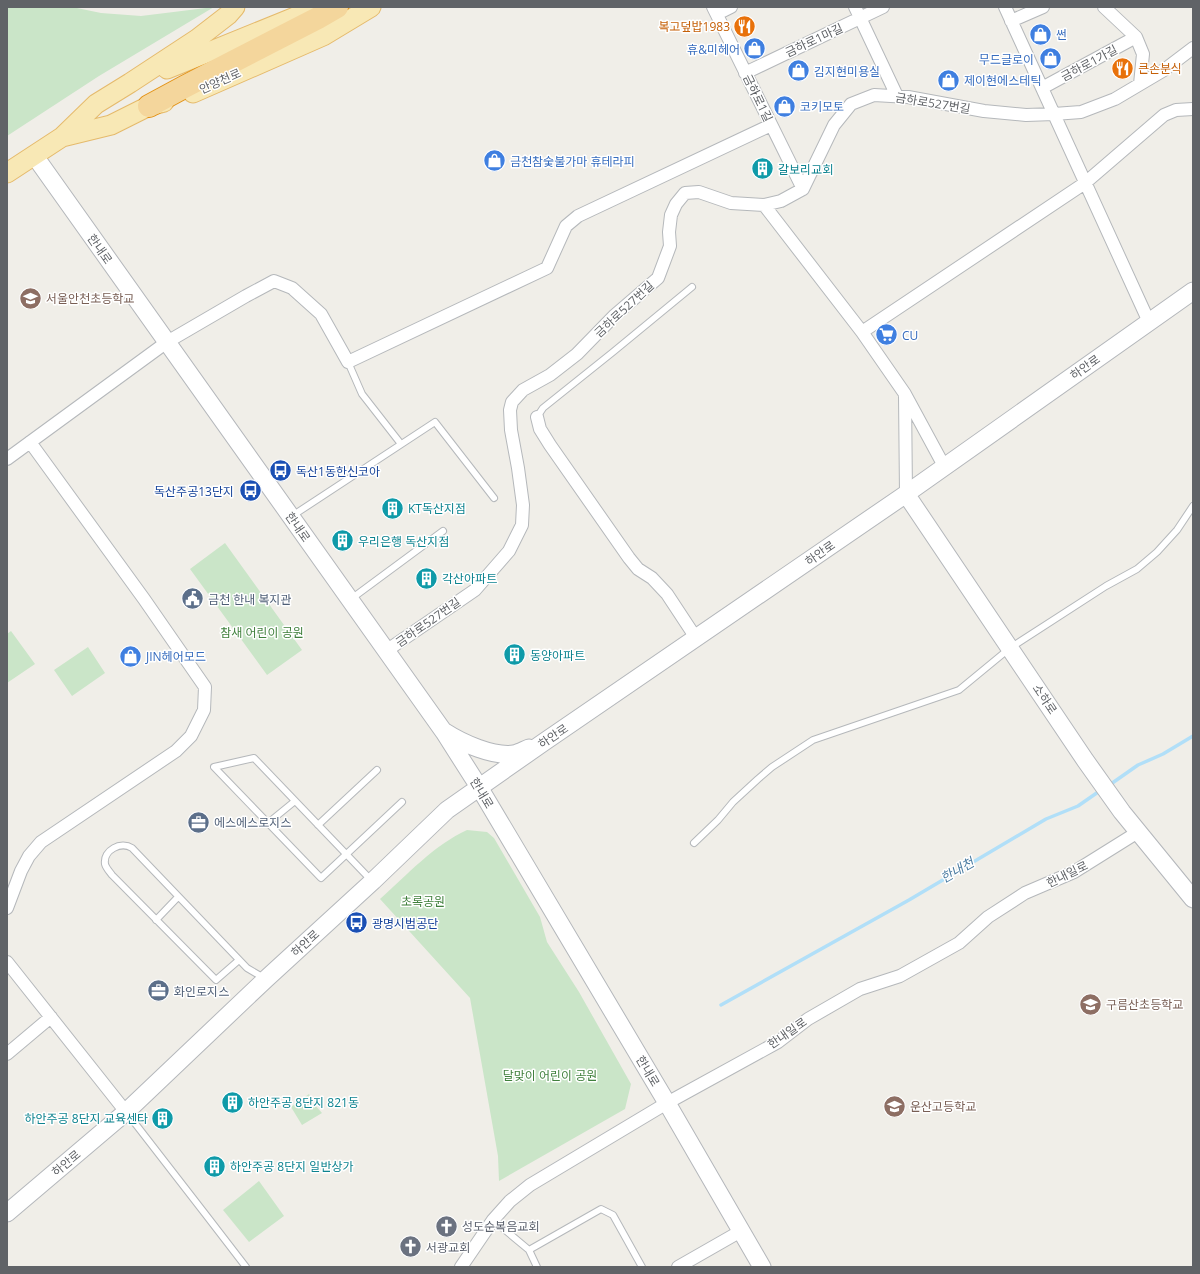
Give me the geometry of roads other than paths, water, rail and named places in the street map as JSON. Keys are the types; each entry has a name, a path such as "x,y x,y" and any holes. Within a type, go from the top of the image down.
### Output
{"highway":[{"path":"149,106 337,7"}],"main road":[{"name":"안양천로","path":"7,173 62,137 96,104 197,39 228,15 235,7"},
{"path":"130,83 317,7"},
{"name":"안양천로","path":"62,137 111,125 149,106 189,95 323,36 371,7"},
{"name":"한내로","path":"34,155 444,732 479,787 667,1103 762,1267"},
{"name":"하안로","path":"7,1213 126,1112 447,810 906,494 1193,291"},
{"name":"소하로","path":"906,494 1085,760 1122,812 1193,899"},
{"path":"444,732 484,750 501,753 514,754 544,742"}],"street":[{"path":"715,10 731,7"},
{"name":"금하로1마길","path":"745,73 858,12 883,7"},
{"path":"1005,7 1149,322"},
{"path":"1011,21 1043,7"},
{"path":"1104,7 1136,37 1143,54 1140,84"},
{"name":"금하로1길","path":"715,10 803,189"},
{"path":"858,12 897,96"},
{"name":"금하로1가길","path":"1042,88 1136,37"},
{"name":"금하로527번길","path":"386,651 475,590 509,551 522,525 523,504 511,430 510,410 512,402 523,390 550,375 577,354 615,315 658,278 670,246 669,232 671,215 676,204 685,193 699,192 731,203 764,205 781,201 803,189 834,125 851,104 874,95 908,97 984,112 1026,115 1081,112 1115,99 1164,70 1193,48"},
{"path":"862,332 1085,183 1164,115 1176,110 1193,109"},
{"path":"7,459 167,342 274,281 292,288 321,314 348,362 547,268 566,226 578,216 771,125"},
{"path":"764,205 862,332 905,394 944,466"},
{"path":"905,394 906,494"},
{"path":"537,417 540,429 550,445 629,558 638,568 652,578 667,594 696,638"},
{"path":"7,908 21,871 29,856 42,842 176,751 191,736 204,710 205,687 144,599 30,442"},
{"name":"한내일로","path":"461,1267 493,1220 510,1201 530,1185 667,1103 778,1042 808,1019 860,989 900,976 959,943 988,917 1025,893 1074,872 1138,832"},
{"path":"7,962 126,1112"},
{"path":"7,1054 51,1017"},
{"path":"678,1267 741,1231"}],"lane":[{"path":"537,417 543,408 692,287"},
{"path":"348,362 362,394 401,444"},
{"path":"291,517 435,422 494,498"},
{"path":"694,843 718,820 733,802 772,767 813,740 959,690 1010,648 1106,586 1137,569 1157,552 1177,530 1193,506"},
{"path":"350,600 443,532"},
{"path":"373,881 347,855 254,758 214,767 321,878 347,855 402,802"},
{"path":"318,825 377,770"},
{"path":"268,823 295,801"},
{"path":"239,960 216,980 112,875 106,867 105,862 107,854 114,848 129,846 247,968 266,979"},
{"path":"156,920 178,897"},
{"path":"126,1112 246,1267"},
{"path":"529,1250 601,1209 614,1215 642,1267"},
{"path":"493,1220 529,1250 537,1267"}],"waterway":[{"name":"한내천","path":"1108,786 1138,765 1163,754 1193,736"},
{"name":"한내천","path":"721,1005 909,900 1046,819 1078,806 1101,790"}],"place":[{"name":"복고덮밥1983","path":"745,26"},
{"name":"썬","path":"1040,34"},
{"name":"휴&미헤어","path":"755,49"},
{"name":"무드글로이","path":"1050,59"},
{"name":"큰손분식","path":"1122,68"},
{"name":"김지현미용실","path":"799,71"},
{"name":"제이현에스테틱","path":"949,80"},
{"name":"코키모토","path":"785,106"},
{"name":"금천참숯불가마 휴테라피","path":"495,161"},
{"name":"갈보리교회","path":"763,169"},
{"name":"서울안천초등학교","path":"30,298"},
{"name":"CU","path":"886,335"},
{"name":"독산1동한신코아","path":"280,471"},
{"name":"독산주공13단지","path":"250,491"},
{"name":"KT독산지점","path":"392,508"},
{"name":"우리은행 독산지점","path":"343,541"},
{"name":"각산아파트","path":"427,578"},
{"name":"금천 한내 복지관","path":"192,599"},
{"name":"동양아파트","path":"515,655"},
{"name":"JIN헤어모드","path":"131,656"},
{"name":"에스에스로지스","path":"198,822"},
{"name":"광명시범공단","path":"356,923"},
{"name":"화인로지스","path":"159,991"},
{"name":"구름산초등학교","path":"1090,1004"},
{"name":"하안주공 8단지 821동","path":"232,1102"},
{"name":"운산고등학교","path":"895,1106"},
{"name":"하안주공 8단지 교육센타","path":"163,1118"},
{"name":"하안주공 8단지 일반상가","path":"214,1166"},
{"name":"성도순복음교회","path":"447,1226"},
{"name":"서광교회","path":"410,1247"}],"park label":[{"name":"참새 어린이 공원","path":"262,632"},
{"name":"초록공원","path":"423,901"},
{"name":"달맞이 어린이 공원","path":"550,1075"}]}
